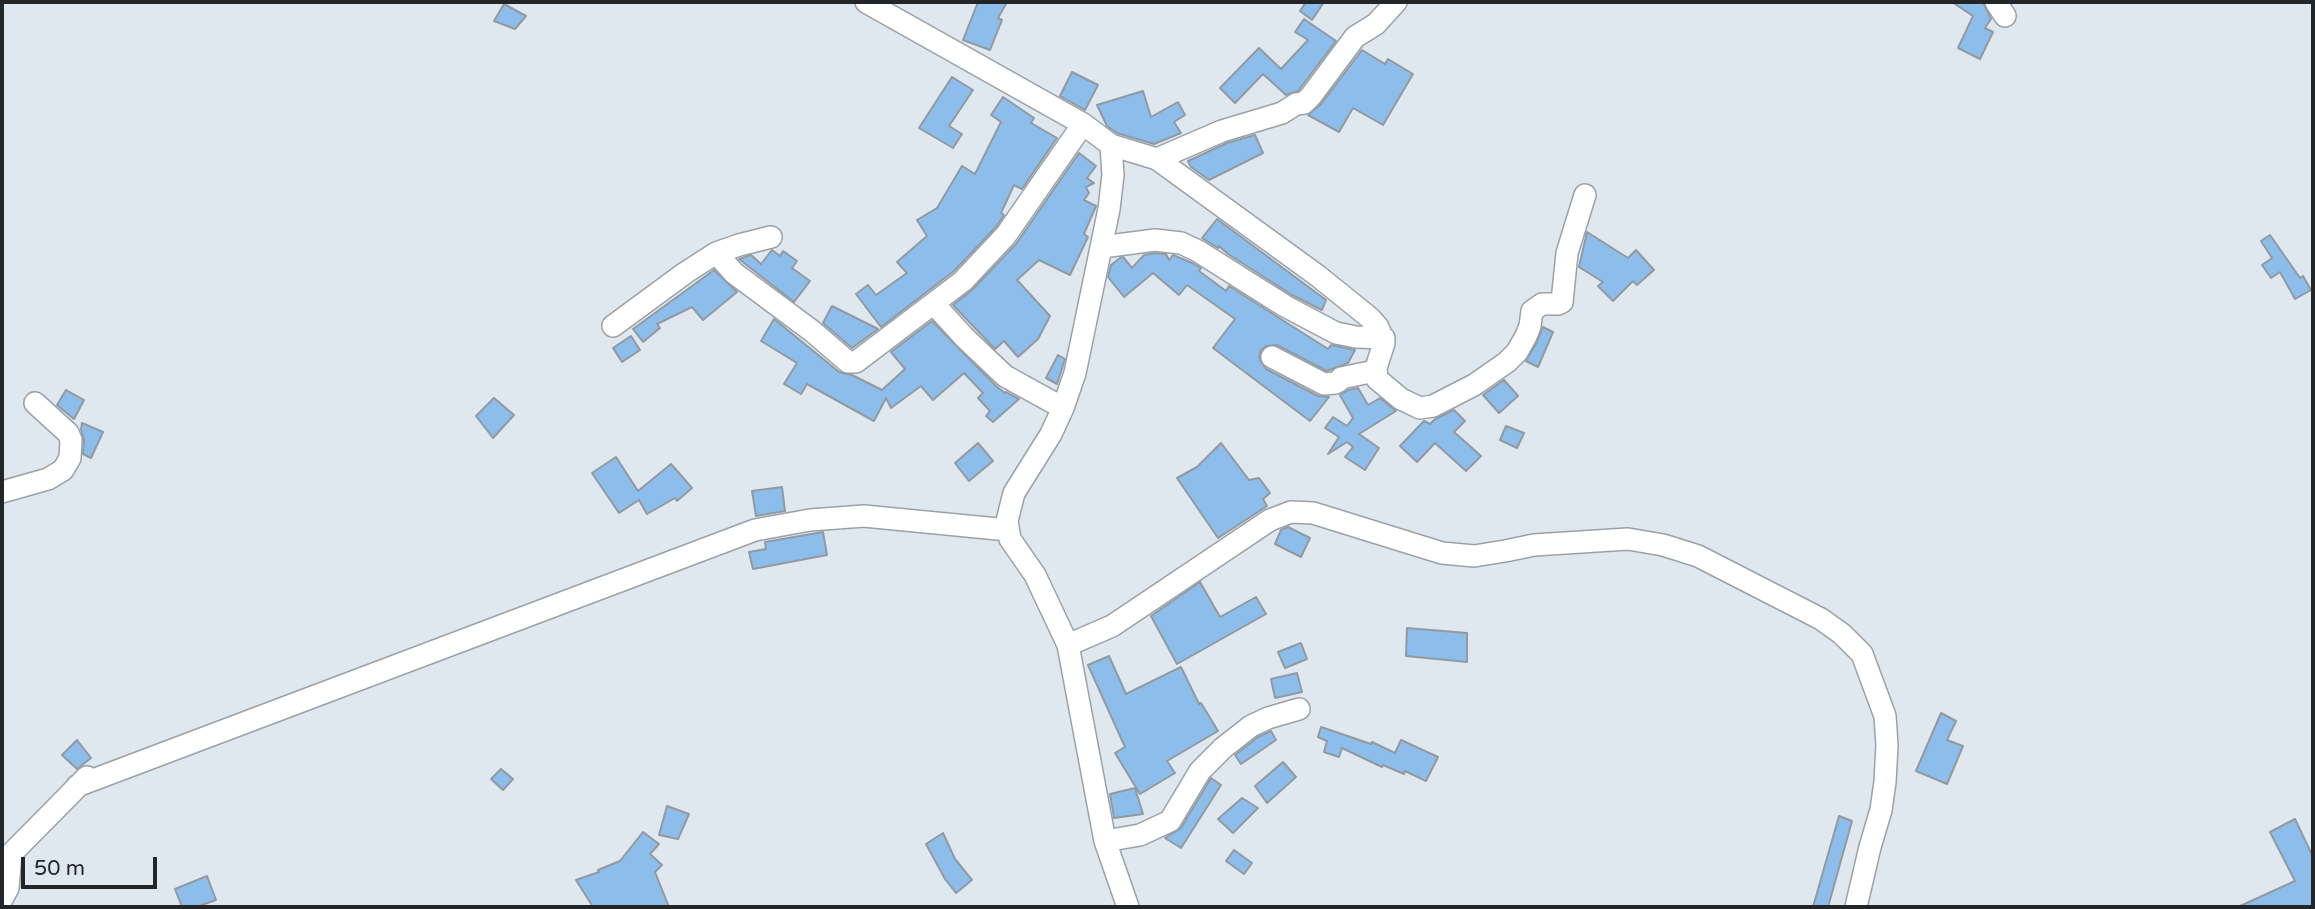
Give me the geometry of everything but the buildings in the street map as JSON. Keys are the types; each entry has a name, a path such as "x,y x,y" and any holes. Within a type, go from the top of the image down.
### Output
{"street":[{"path":"1157,159 1222,131 1283,113 1296,104 1304,103 1355,37 1376,24 1396,2"},
{"path":"872,3 1083,124 1111,145 1157,159 1318,276 1378,327 1384,338 1384,347 1375,372 1379,382 1401,399 1425,408 1474,385 1507,362 1517,352 1531,326 1532,311 1542,304 1562,302 1567,253 1585,195"},
{"path":"716,253 734,273 852,363 963,281 1006,235 1083,124"},
{"path":"1111,145 1113,176 1102,247 1075,373 1051,435 1014,493 1007,514 1010,539 1044,591 1068,645 1105,841 1128,907"},
{"path":"613,326 716,253 771,237"},
{"path":"1102,247 1155,240 1175,241 1198,251 1285,306 1336,333 1384,338"},
{"path":"934,304 1005,376 1063,408"},
{"path":"1272,356 1324,384 1375,372"},
{"path":"2,492 48,479 63,470 70,458 71,440 68,433 35,403"},
{"path":"1068,645 1112,626 1270,520 1292,512 1313,513 1441,553 1474,556 1534,545 1628,539 1663,545 1698,556 1821,619 1842,634 1861,654 1885,716 1887,745 1881,810 1856,907"},
{"path":"77,786 755,530 810,520 864,516 1008,530"},
{"path":"1105,841 1140,835 1170,821 1200,771 1223,748 1251,726 1299,709"},
{"path":"2,899 9,888 11,854 101,763"}]}
